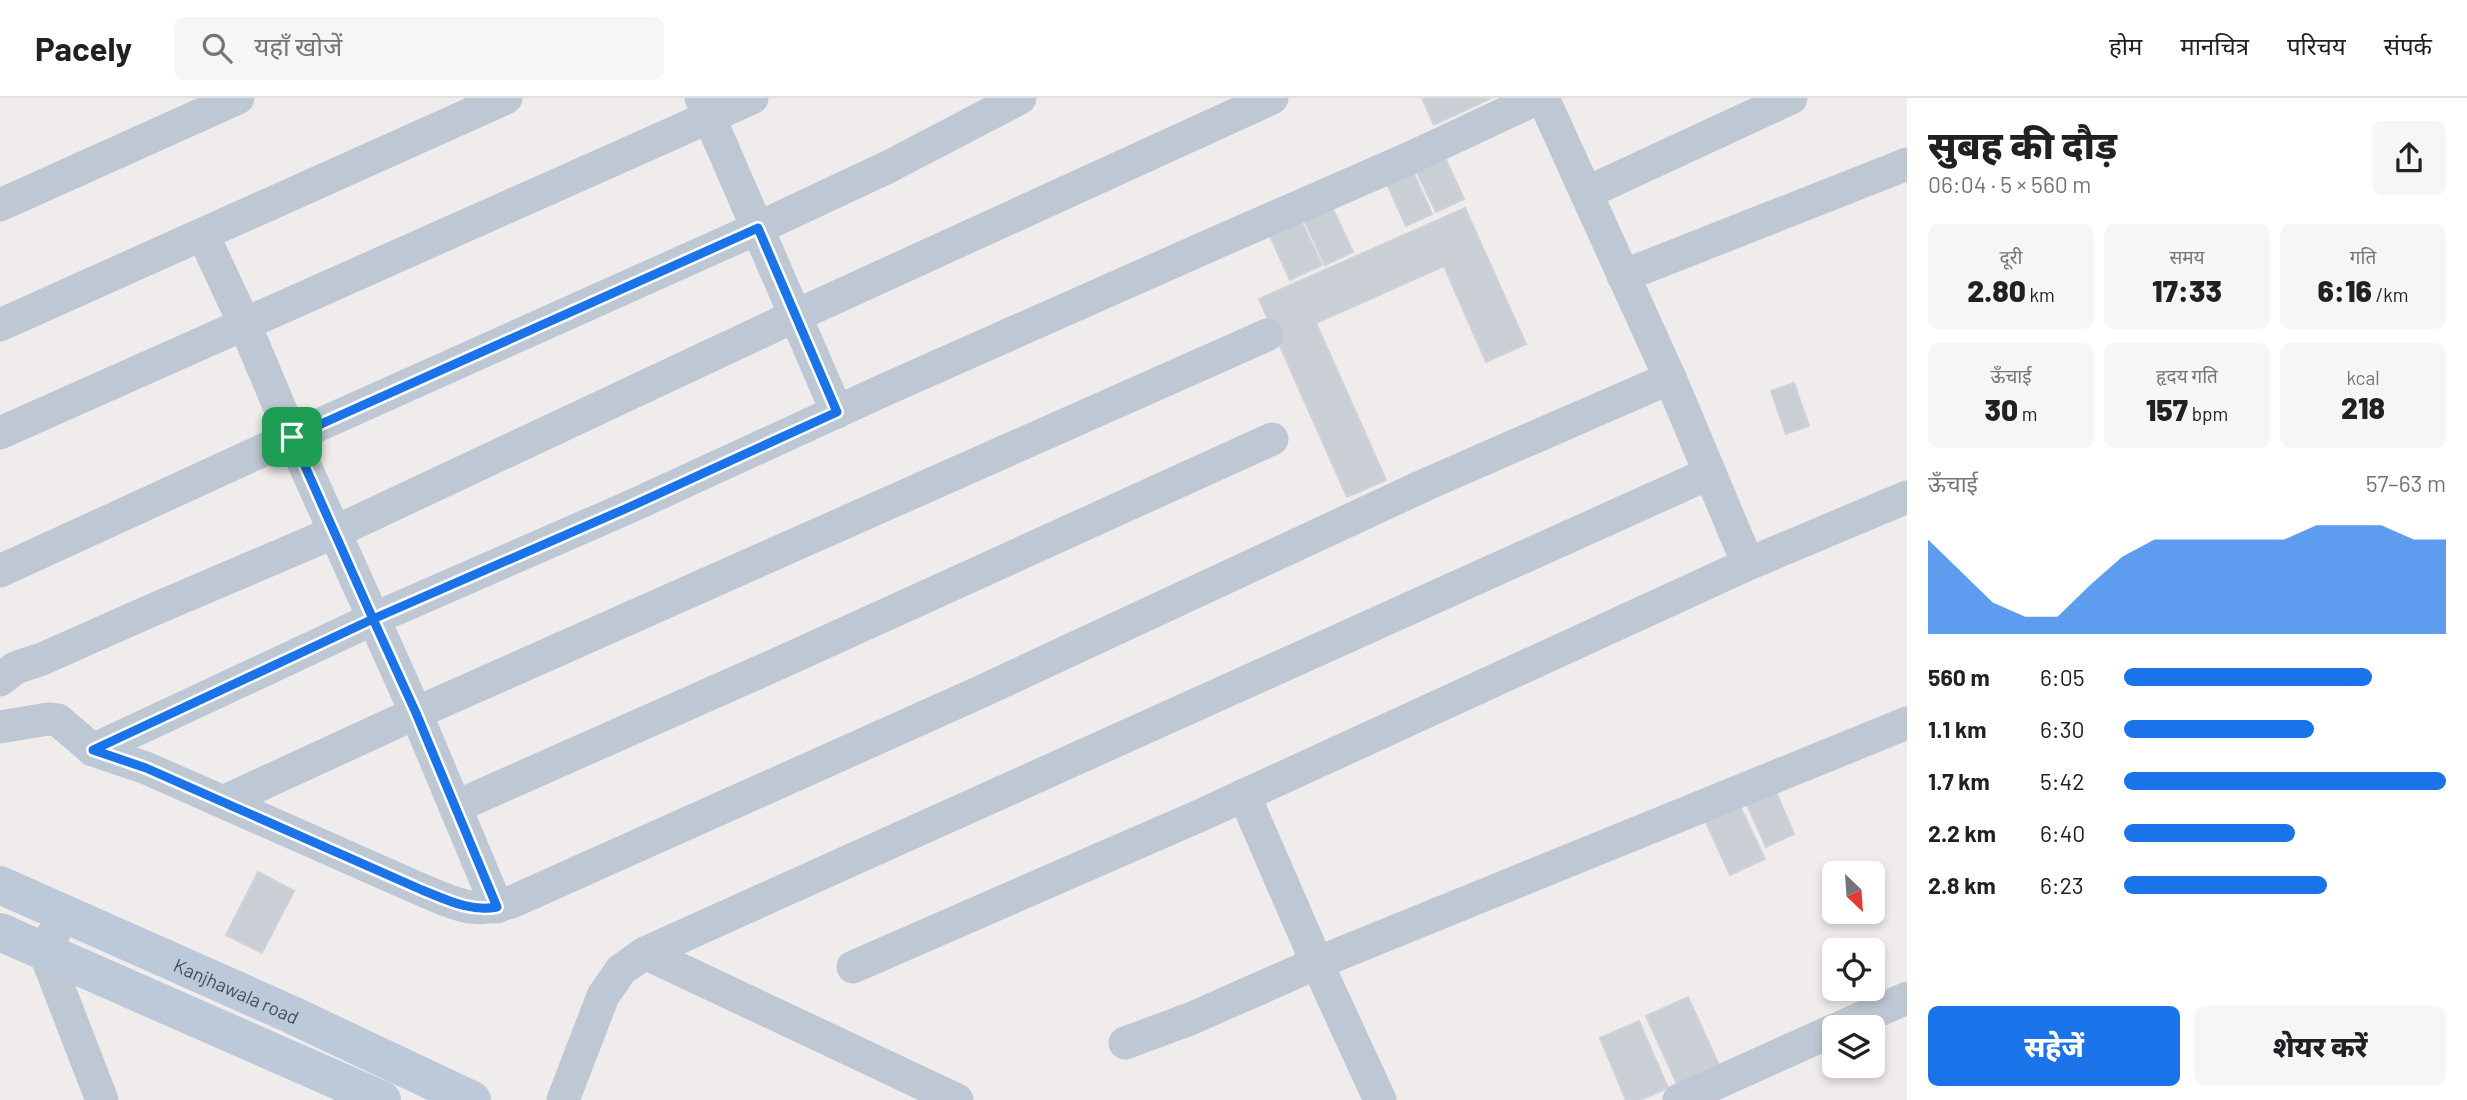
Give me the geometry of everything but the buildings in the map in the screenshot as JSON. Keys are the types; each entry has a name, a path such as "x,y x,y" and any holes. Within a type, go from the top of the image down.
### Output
{"main road":[{"name":"Kanjhawala road","path":"0,885 290,1014 472,1100"},
{"path":"0,932 382,1100"}],"street":[{"path":"0,325 506,98"},
{"path":"0,433 245,325 706,107 752,98"},
{"path":"0,571 758,228 888,167 1020,98"},
{"path":"0,680 15,668 42,659 335,532 795,316 1272,98"},
{"path":"93,750 373,619 625,509 1216,242 1408,159 1538,98"},
{"path":"1543,98 1670,378 1748,564"},
{"path":"1586,192 1791,98"},
{"path":"0,205 225,101"},
{"path":"706,107 837,412"},
{"path":"1623,276 1907,164"},
{"path":"203,235 416,713 497,907"},
{"path":"225,801 416,713 1267,335"},
{"path":"0,727 48,719 58,720 93,750 146,768 225,801 465,907 497,907 978,693 1427,484 1670,378"},
{"path":"455,807 775,666 1272,439"},
{"path":"563,1100 603,996 621,970 645,953 1710,474"},
{"path":"853,967 1244,795 1748,564 1907,497"},
{"path":"1125,1043 1190,1019 1317,963 1907,723"},
{"path":"1244,795 1380,1100"},
{"path":"65,914 44,950 102,1100"},
{"path":"645,953 957,1100"},
{"path":"1868,1015 1907,998"},
{"path":"1679,1100 1822,1035"}],"route":[{"path":"292,437 373,619 93,750 146,768 225,801 422,890 465,907 484,909 497,907 416,713 373,619 625,509 837,412 758,228 292,437"}]}
